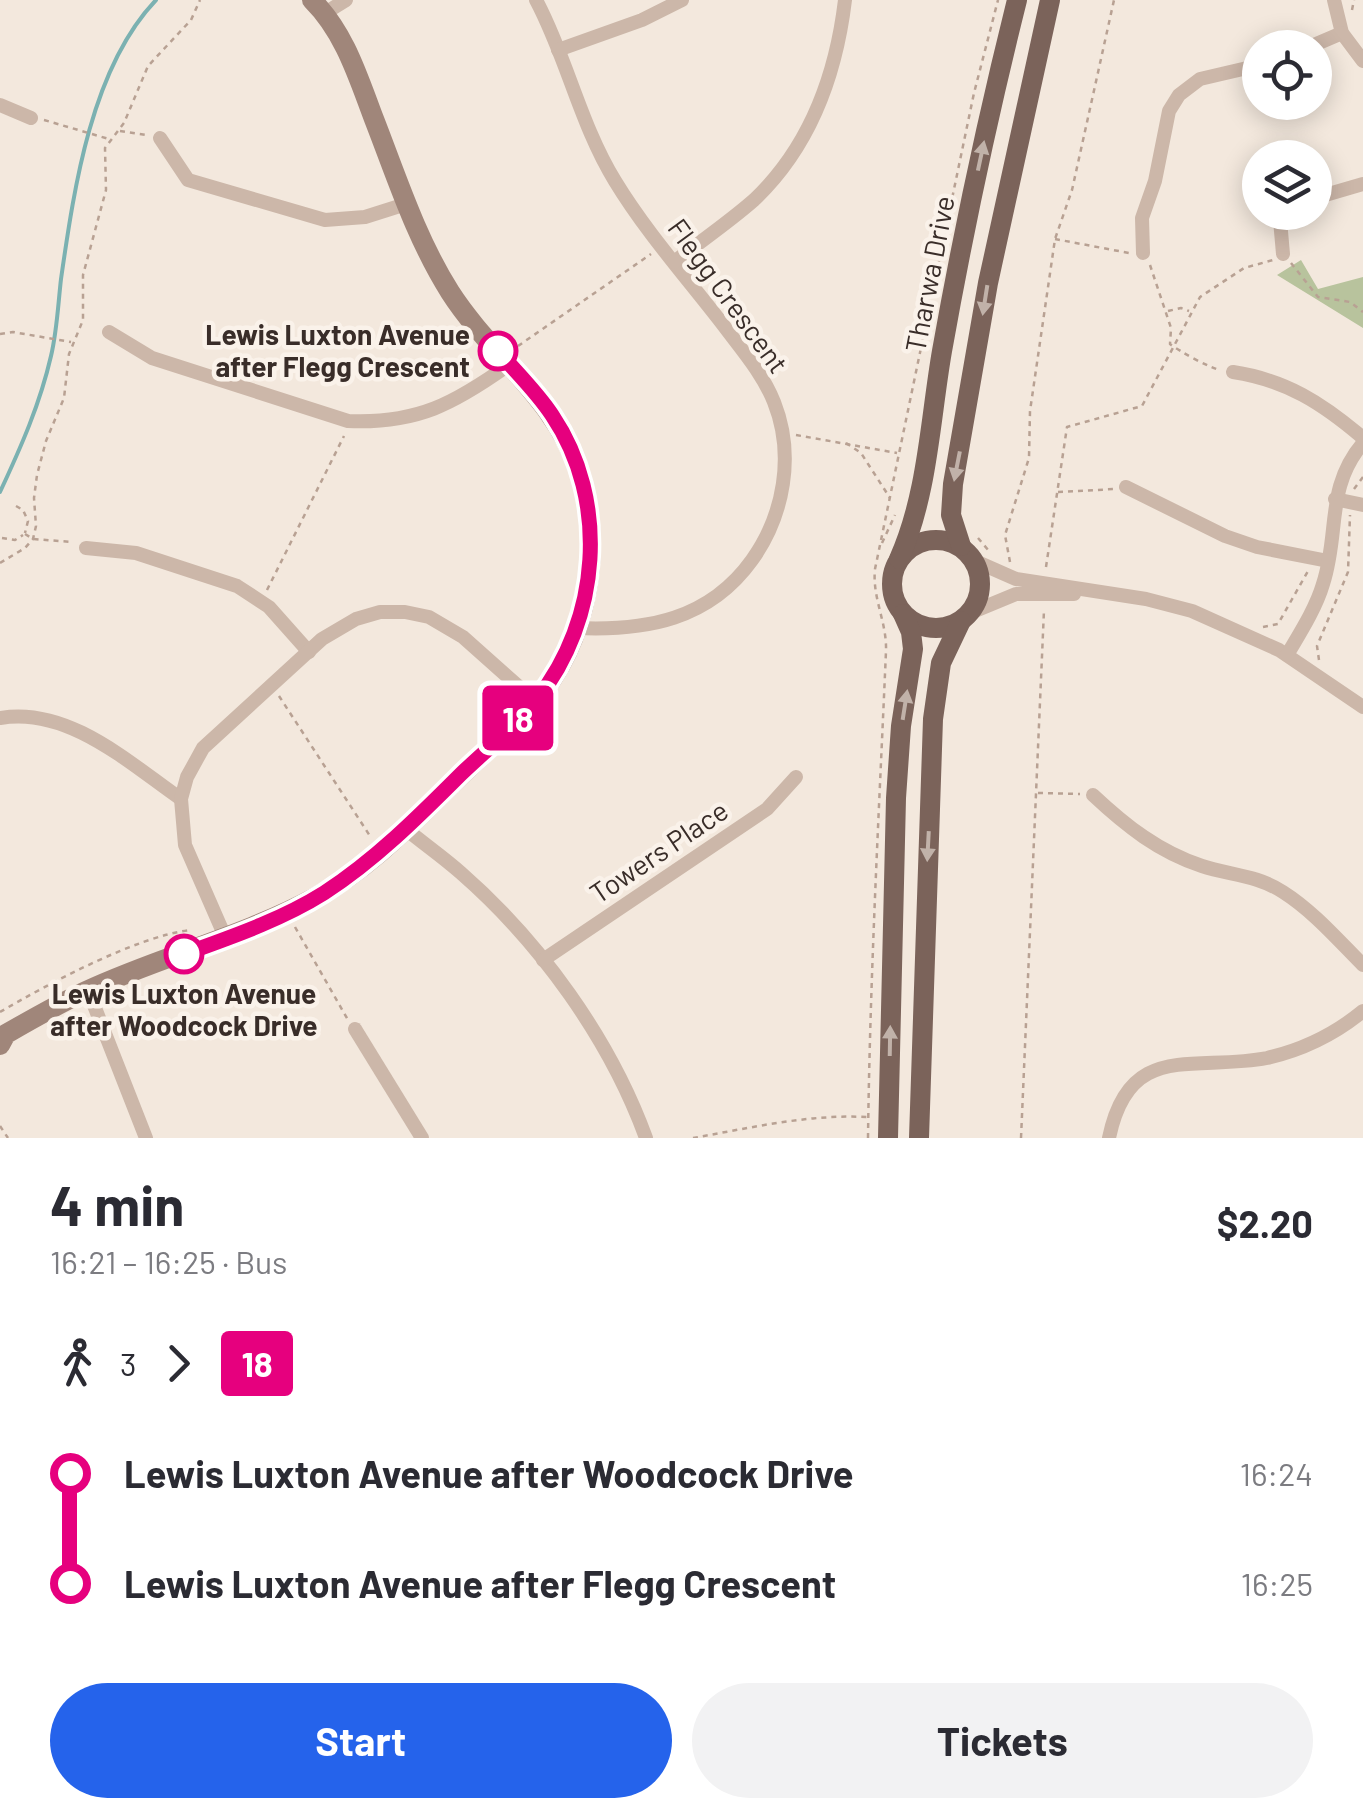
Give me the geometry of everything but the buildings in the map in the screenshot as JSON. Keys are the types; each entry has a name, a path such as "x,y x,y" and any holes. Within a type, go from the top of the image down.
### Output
{"main road":[{"name":"Tharwa Drive","path":"899,559 917,511 942,351 1017,0"},
{"path":"920,1138 934,719 941,663 981,588 970,547 951,515 953,484 995,248 1050,0"},
{"path":"888,1138 896,798 901,726 913,649 911,632 895,602 892,587 899,559 921,542 934,539 970,547"},
{"path":"903,614 916,624 931,628 946,628 966,617"}],"street":[{"path":"2,1038 88,990 321,895 365,864 536,701 558,669 577,628 591,546 581,476 552,414 511,357 452,295 430,258 352,60 318,6 346,0"},
{"name":"Flegg Crescent","path":"536,0 594,143 614,180 750,360 774,402 783,434 785,467 776,516 762,546 733,584 702,607 656,625 616,630 577,628"},
{"path":"558,50 642,20 682,0"},
{"path":"674,262 756,197 804,137 834,63 846,0"},
{"path":"1334,0 1341,30 1363,62"},
{"path":"1341,30 1345,0"},
{"path":"1332,35 1341,30"},
{"path":"1143,253 1142,218 1156,180 1170,111 1180,95 1200,79 1242,69"},
{"path":"0,105 31,118"},
{"path":"160,138 188,180 325,220 345,222 406,204"},
{"path":"1332,193 1363,184"},
{"path":"1281,230 1283,254"},
{"path":"109,332 152,358 316,413 380,422 429,412 475,389 511,357"},
{"path":"1232,372 1269,377 1330,409 1363,440 1346,467 1350,502 1321,560 1323,587 1287,654"},
{"path":"1126,488 1225,536 1256,547 1321,560"},
{"path":"970,547 1016,579 1045,588 1146,599 1236,628 1287,654 1363,707"},
{"path":"86,548 136,552 238,586 260,600 309,652"},
{"path":"966,617 1016,594 1045,588"},
{"path":"223,932 185,845 181,799 187,777 203,748 309,652 356,619 380,612 405,612 441,622 536,701"},
{"path":"0,718 26,715 74,729 181,799"},
{"name":"Towers Place","path":"542,960 767,810 796,776"},
{"path":"1093,795 1130,830 1170,853 1204,867 1259,880 1283,892 1363,965"},
{"path":"406,829 472,884 542,960 574,1002 620,1078 646,1138"},
{"path":"88,990 146,1138"},
{"path":"1109,1138 1114,1114 1124,1094 1155,1068 1174,1063 1269,1057 1302,1048 1363,1011"},
{"path":"355,1028 421,1137"}],"path":[{"path":"0,563 33,539 34,496 46,441 64,398 72,343 83,320 83,275 106,190 105,148 136,101 148,66 191,20 200,0"},
{"path":"970,547 984,548 1012,568 1004,535 1029,458 1030,410 1056,238 1072,190 1114,0"},
{"path":"31,118 110,139"},
{"path":"119,130 160,138"},
{"path":"1056,238 1122,253 1143,253 1154,271 1167,311 1170,344 1204,360 1213,369 1232,372"},
{"path":"511,357 662,246"},
{"path":"1021,1138 1045,588 1066,427 1142,406 1200,296 1244,268 1267,263 1283,254 1318,297 1350,302 1363,312"},
{"path":"1167,311 1181,308 1191,312"},
{"path":"0,334 13,332 72,343"},
{"path":"260,600 342,443 348,420"},
{"path":"783,434 898,453"},
{"path":"845,442 862,453 891,500"},
{"path":"1321,662 1316,655 1317,646 1348,572 1352,490 1363,476"},
{"path":"1056,492 1126,488"},
{"path":"23,510 34,496"},
{"path":"2,538 15,540 25,534 28,521 16,506"},
{"path":"25,534 33,539 70,541 86,548"},
{"path":"1250,622 1264,628 1278,624 1321,560"},
{"path":"273,686 373,842"},
{"path":"1036,792 1093,795"},
{"path":"293,923 355,1028"},
{"path":"0,1012 112,956 179,932 223,932"},
{"path":"693,1138 822,1117 868,1117"},
{"path":"0,1126 8,1138"}],"green space":[{"path":"1301,260 1318,289 1363,277 1363,328 1277,275"}],"waterway":[{"path":"0,492 29,425 51,356 72,207 89,131 116,60 156,0"}],"bus line":[{"name":"18","path":"184,954 321,895 365,864 536,701 558,669 586,599 591,546 588,510 581,476 552,414 498,351"}],"place":[{"name":"Lewis Luxton Avenue after Flegg Crescent","path":"498,351"},
{"name":"Lewis Luxton Avenue after Woodcock Drive","path":"184,954"}]}
